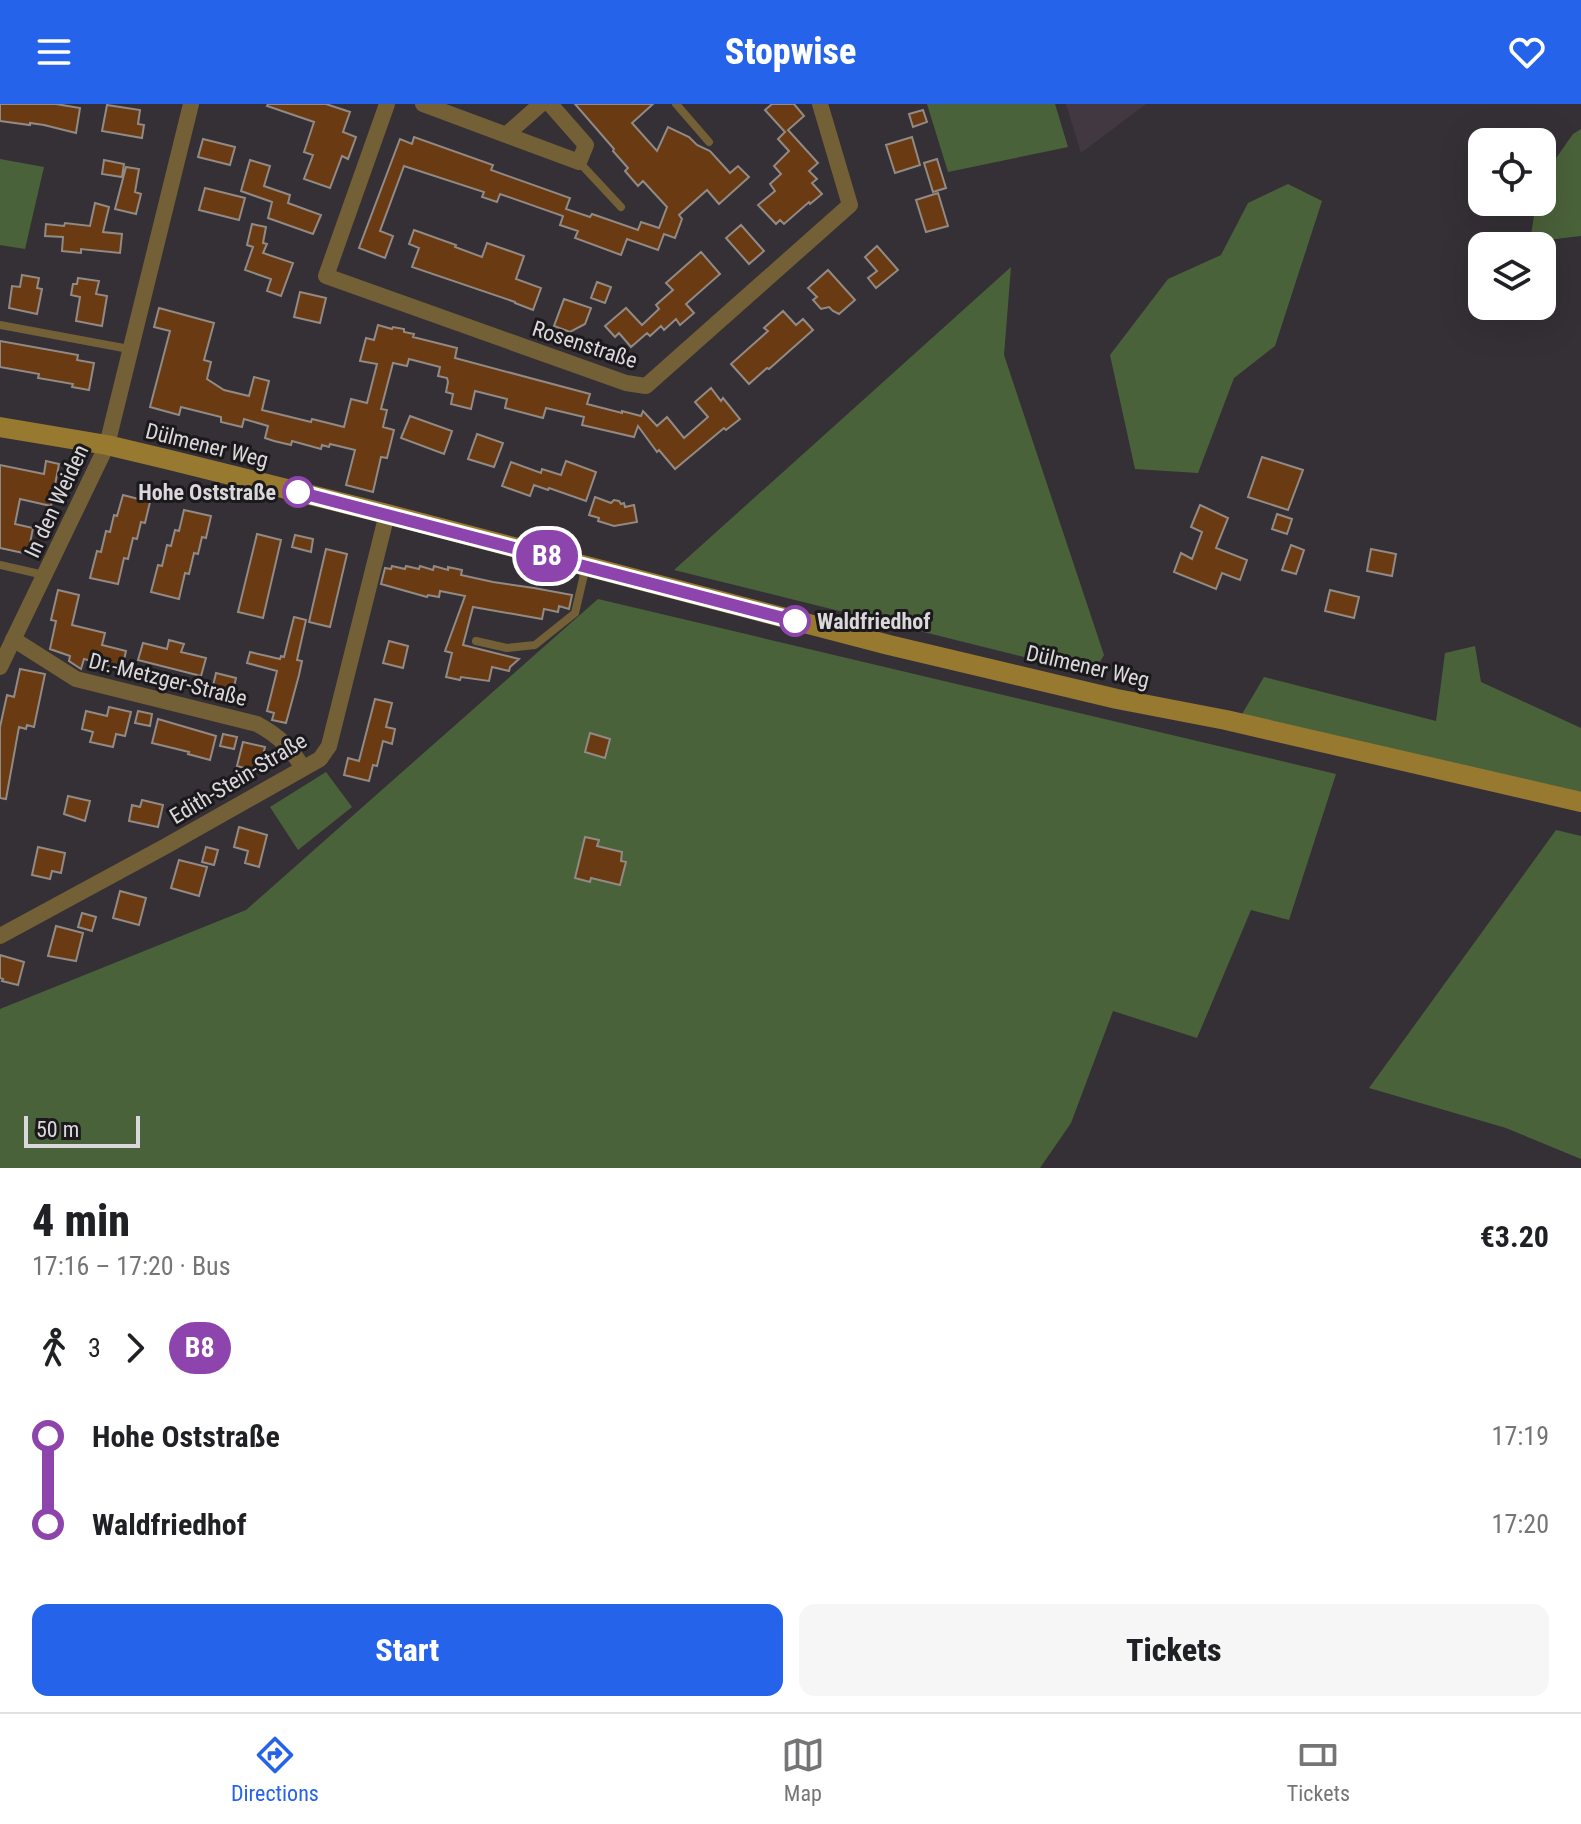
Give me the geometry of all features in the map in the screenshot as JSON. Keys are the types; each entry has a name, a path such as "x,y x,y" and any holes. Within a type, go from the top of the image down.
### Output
{"street":[{"path":"107,445 191,104"},
{"name":"Rosenstraße","path":"387,104 326,276 626,383 646,386 850,205 820,104"},
{"path":"423,104 579,162 586,145 550,104"},
{"path":"507,134 541,104"},
{"name":"Dülmener Weg","path":"0,427 107,445 387,514 889,645 1581,802"},
{"name":"In den Weiden","path":"0,667 107,445"},
{"name":"Edith-Stein-Straße","path":"0,936 320,759 329,746 387,514"},
{"name":"Dr.-Metzger-Straße","path":"13,639 76,679 257,724 283,741 303,768"}],"lane":[{"path":"676,104 709,142"},
{"path":"579,162 621,207"},
{"path":"0,325 129,349"},
{"name":"In den Weiden","path":"0,565 45,575"},
{"path":"476,641 507,648 535,645 575,613 586,566"}],"shaded area":[{"path":"1066,104 1146,104 1081,153"}],"green space":[{"path":"927,104 1055,104 1068,147 948,172"},
{"path":"1581,129 1581,236 1556,239 1556,232 1532,232 1534,216 1556,216 1556,158 1573,134"},
{"path":"0,159 44,167 25,249 0,245"},
{"path":"1288,184 1322,201 1275,346 1234,378 1198,473 1135,469 1110,355 1168,279 1221,255 1248,203"},
{"path":"1011,267 1004,355 1104,655 1093,674 674,570"},
{"path":"598,599 1336,774 1289,920 1251,910 1197,1038 1113,1011 1071,1123 1040,1168 0,1168 0,1009 246,910"},
{"path":"1475,646 1481,682 1581,728 1581,793 1242,714 1264,677 1436,721 1445,653"},
{"path":"326,772 352,807 298,850 270,807"},
{"path":"1556,830 1581,836 1581,1159 1506,1128 1369,1088"}],"building":[{"path":"0,104 56,104 80,108 76,133 44,125 0,121"},
{"path":"268,104 326,104 350,112 343,132 356,137 348,159 342,156 330,188 304,179 313,155 304,152 314,122"},
{"path":"575,104 653,104 632,123 657,151 668,127 710,151 730,173 738,166 749,177 719,204 707,190 679,215 682,219 675,238 664,234 658,250 627,239 621,255 575,238 578,231 560,225 563,216 500,194 497,202 482,197 484,192 404,166 380,231 393,236 385,258 359,248 400,139 412,144 414,137 493,165 491,170 570,198 566,209 590,217 592,214 638,230 641,222 659,228 667,207 643,181 638,186 625,171 628,168 614,149"},
{"path":"772,104 794,104 804,116 788,130 818,163 809,171 817,179 812,183 822,194 784,224 780,220 776,224 758,205 775,191 770,184 781,174 774,166 789,151 778,139 785,132 765,110"},
{"path":"107,105 140,110 138,124 144,125 142,138 102,131"},
{"path":"923,110 927,122 913,127 909,114"},
{"path":"912,137 920,165 895,173 886,145"},
{"path":"203,139 235,147 230,165 198,157"},
{"path":"937,159 946,188 933,192 924,163"},
{"path":"104,160 124,164 122,177 102,174"},
{"path":"250,160 270,166 264,186 290,195 288,203 321,215 313,234 268,218 272,202 241,191"},
{"path":"126,167 139,169 135,192 141,194 136,214 115,209"},
{"path":"205,188 245,198 239,220 199,210"},
{"path":"938,193 948,226 926,232 916,200"},
{"path":"95,203 109,207 103,232 122,234 120,253 81,249 81,253 62,251 63,237 45,236 46,224 90,226"},
{"path":"252,224 266,227 263,243 267,244 263,253 293,263 281,296 267,291 271,279 245,270 253,247 247,245"},
{"path":"741,225 764,251 749,264 726,238"},
{"path":"414,230 482,257 487,243 524,256 516,279 541,288 533,310 412,267 419,248 409,244"},
{"path":"877,246 898,270 876,288 868,278 877,271 865,257"},
{"path":"701,252 720,274 686,304 694,313 680,325 676,319 664,330 661,326 650,336 647,333 631,347 619,333 615,337 605,326 626,308 642,325 659,309 656,305 673,290 666,283"},
{"path":"828,270 855,300 839,314 829,307 821,309 813,300 817,297 808,288"},
{"path":"22,275 39,278 37,288 42,289 37,314 9,308 12,286 20,287"},
{"path":"78,278 99,281 96,294 107,296 102,326 76,321 80,297 71,295"},
{"path":"597,282 611,287 605,303 591,298"},
{"path":"300,292 326,298 320,323 294,317"},
{"path":"564,299 591,308 585,324 570,332 554,326"},
{"path":"159,308 214,323 204,360 211,362 207,379 224,390 249,396 254,377 269,381 262,410 311,422 312,419 344,427 351,399 367,403 377,364 360,361 366,338 374,340 378,325 404,329 404,332 414,334 413,337 457,348 455,358 590,394 587,404 641,416 643,411 657,426 667,417 684,438 708,417 695,402 711,388 740,419 726,430 724,428 675,469 659,450 657,452 638,426 634,437 582,425 584,417 546,408 543,418 505,408 507,399 475,391 471,409 451,404 453,394 446,392 447,378 438,376 440,367 409,359 407,366 393,363 381,409 387,410 383,427 394,430 387,458 381,457 373,492 346,485 355,450 330,444 329,447 322,445 321,449 292,441 291,445 265,438 268,426 244,419 242,427 221,422 221,417 181,407 179,415 150,407 170,331 154,327"},
{"path":"783,311 796,325 803,319 813,330 749,384 731,364 768,331 764,328"},
{"path":"0,341 78,355 77,360 94,363 89,390 38,378 39,374 0,367"},
{"path":"410,416 452,431 444,454 401,438"},
{"path":"477,434 503,443 494,467 468,459"},
{"path":"1262,457 1303,470 1288,510 1248,497"},
{"path":"46,461 59,464 51,506 20,499 15,524 33,528 28,554 0,548 0,465 44,474"},
{"path":"566,461 596,472 586,501 534,485 530,496 502,486 511,462 541,473 542,469 561,475"},
{"path":"123,495 150,502 145,523 141,522 137,539 133,538 128,559 124,558 118,584 90,578 97,551 101,552 106,531 110,532"},
{"path":"595,497 611,503 619,501 625,507 634,505 637,522 614,526 598,521 599,518 589,515"},
{"path":"1200,505 1228,518 1216,548 1247,560 1240,580 1222,573 1216,589 1174,572 1181,553 1192,559 1202,532 1191,527"},
{"path":"184,510 211,516 206,538 202,537 198,554 194,553 189,574 185,573 179,599 151,592 158,565 162,566 167,545 171,546 175,530 179,531"},
{"path":"1277,514 1292,519 1287,534 1272,529"},
{"path":"257,534 281,540 263,618 238,612"},
{"path":"295,535 313,539 311,552 292,547"},
{"path":"1291,545 1304,550 1296,574 1282,570"},
{"path":"326,549 347,554 330,627 309,622"},
{"path":"1371,549 1396,554 1392,576 1367,571"},
{"path":"392,566 419,569 420,566 433,570 434,566 448,570 448,567 462,570 461,575 572,595 569,609 559,606 558,612 544,609 542,619 473,607 463,645 519,659 509,671 492,667 489,681 461,677 460,680 446,677 452,653 445,651 465,596 440,591 439,597 427,597 381,584 385,568 391,569"},
{"path":"58,590 79,595 72,625 105,633 102,645 126,651 122,669 84,659 81,669 69,661 70,656 50,649 56,621 51,620"},
{"path":"1330,590 1359,597 1354,618 1325,611"},
{"path":"294,617 306,620 297,660 302,661 286,723 272,720 274,713 267,711 277,671 247,663 250,652 280,659 284,657"},
{"path":"169,640 184,644 181,652 206,658 201,676 138,660 143,643 167,649"},
{"path":"389,641 408,646 403,668 383,663"},
{"path":"20,669 45,674 34,727 19,727 6,799 0,798 0,727 7,695 14,697"},
{"path":"216,673 236,678 232,695 212,690"},
{"path":"375,699 392,703 386,727 395,729 392,744 383,741 377,766 373,765 369,781 344,775 348,758 359,761"},
{"path":"109,707 131,712 125,736 116,734 113,747 90,742 93,732 82,729 86,711 107,716"},
{"path":"138,711 152,714 150,726 135,723"},
{"path":"158,719 216,736 210,760 152,743"},
{"path":"590,733 610,739 605,758 585,752"},
{"path":"223,734 237,737 234,749 220,746"},
{"path":"243,742 265,747 259,772 237,766"},
{"path":"68,796 90,801 85,821 64,814"},
{"path":"142,800 163,805 158,827 129,821 132,805 140,807"},
{"path":"239,827 267,835 259,867 245,863 248,851 234,847"},
{"path":"585,837 599,840 597,846 622,852 621,861 626,862 620,885 591,878 590,882 575,878"},
{"path":"38,847 65,853 61,873 52,871 50,879 32,875"},
{"path":"206,847 218,850 214,865 202,862"},
{"path":"179,860 207,867 199,896 171,888"},
{"path":"120,891 146,898 139,925 113,918"},
{"path":"82,913 96,917 92,931 78,927"},
{"path":"56,926 83,933 76,961 48,956"},
{"path":"0,955 24,962 18,985 0,978"}],"bus line":[{"name":"B8","path":"298,492 795,621"}],"place":[{"name":"Hohe Oststraße","path":"298,492"},
{"name":"Waldfriedhof","path":"795,621"}]}
